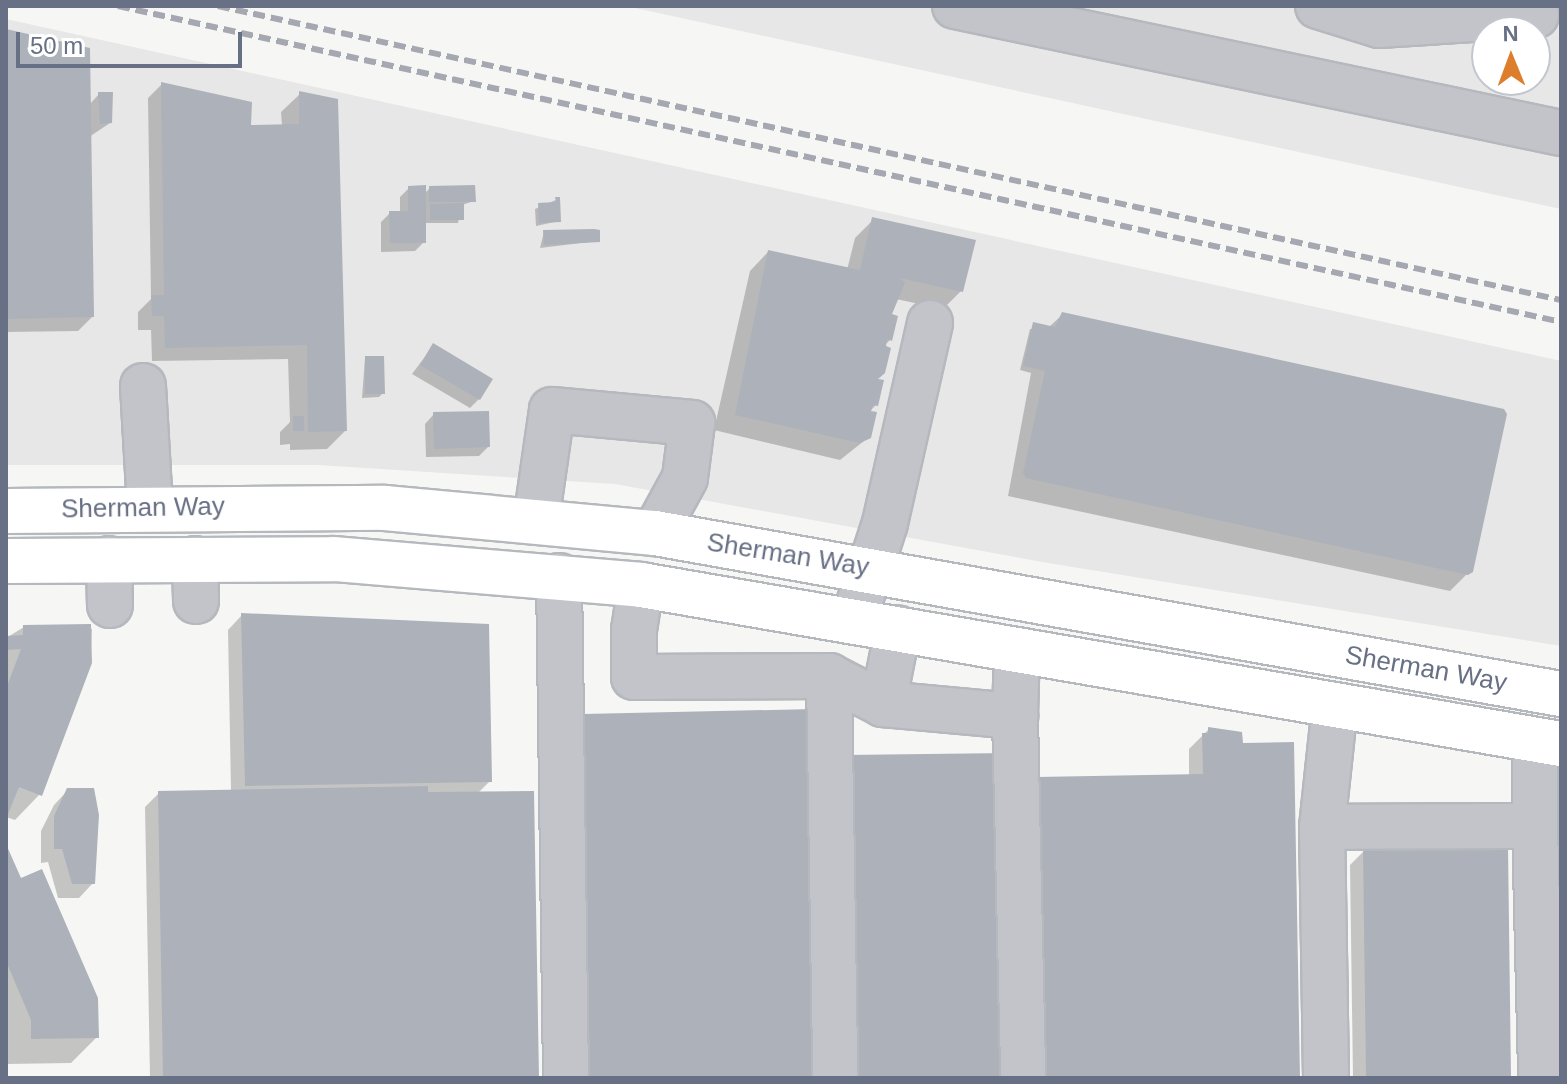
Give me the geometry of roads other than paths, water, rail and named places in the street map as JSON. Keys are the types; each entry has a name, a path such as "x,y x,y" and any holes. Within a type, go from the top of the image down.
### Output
{"main road":[{"name":"Sherman Way","path":"6,511 343,507 655,533 869,568 1561,694"},
{"path":"334,559 343,507"},
{"path":"536,521 542,574"},
{"path":"641,585 655,533"},
{"name":"Sherman Way","path":"6,561 109,559 195,580 334,559 542,574 641,585 854,619 1548,742"},
{"path":"1335,706 1346,655"}],"lane":[{"path":"955,6 1561,133"},
{"path":"1318,6 1379,25 1536,15 1535,6"},
{"path":"854,619 885,523 930,323"},
{"path":"143,386 150,507"},
{"path":"536,521 552,410 692,423 685,478 655,533"},
{"path":"109,559 110,605"},
{"path":"542,574 566,1078"},
{"path":"641,585 634,630 634,677 829,676 883,704 1015,716"},
{"path":"883,704 898,628"},
{"path":"1017,650 1015,716 1023,1078"},
{"path":"829,676 835,1078"},
{"path":"1326,1078 1322,827 1335,706"},
{"path":"1541,1078 1548,742"},
{"path":"1322,827 1544,842"}],"railway":[{"path":"118,6 1561,322"},
{"path":"218,6 1561,300"}]}
